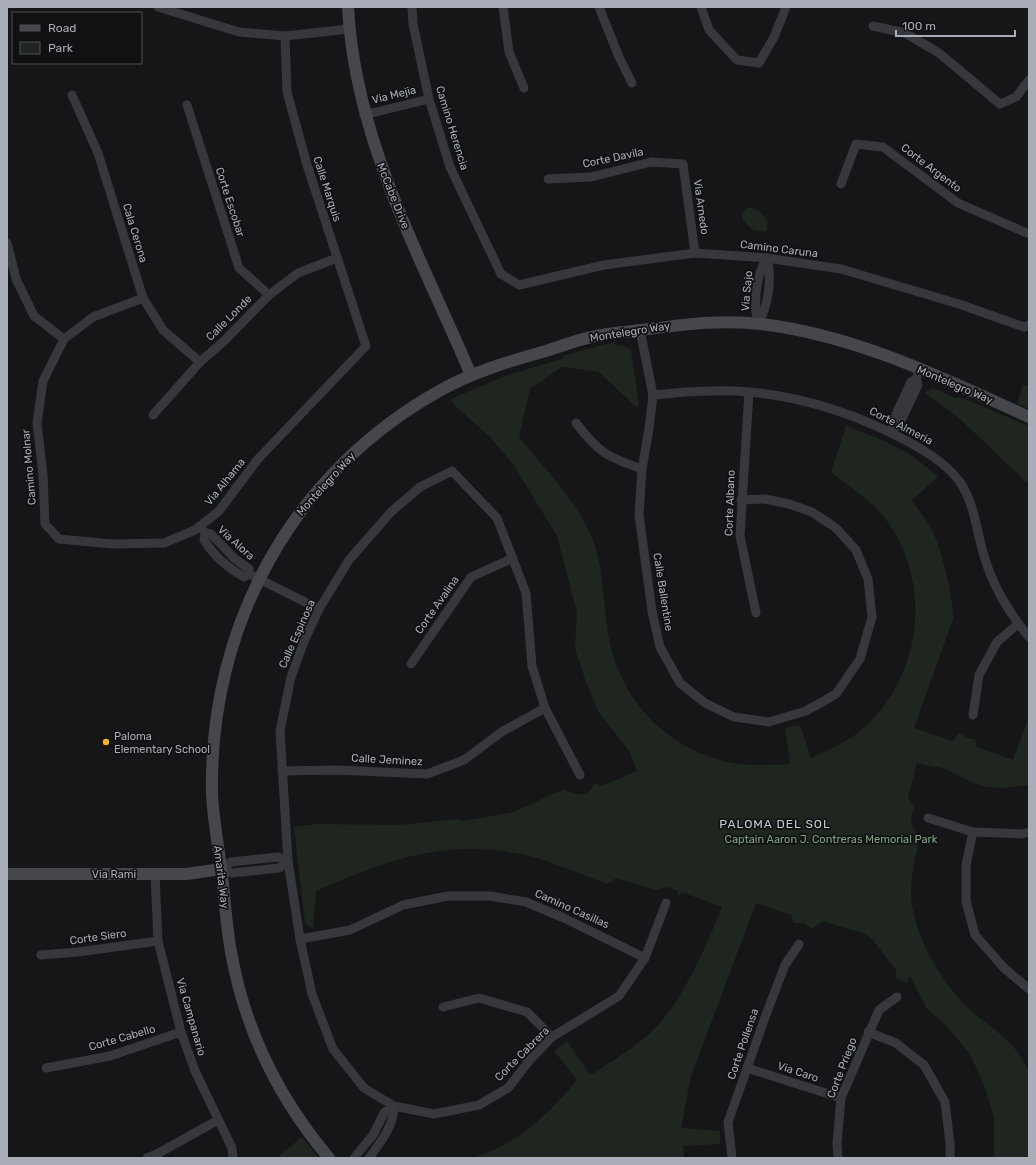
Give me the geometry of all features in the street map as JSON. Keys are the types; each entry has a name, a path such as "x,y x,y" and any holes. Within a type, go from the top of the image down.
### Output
{"street":[{"path":"158,7 239,32 285,36 349,29"},
{"name":"McCabe Drive","path":"348,7 349,29 364,115 384,178 471,375"},
{"name":"Camino Herencia","path":"412,7 413,24 429,99 450,167 501,274 519,285"},
{"path":"503,7 509,52 524,88"},
{"path":"599,7 632,83"},
{"path":"701,7 709,30 737,60 759,63 774,37 786,7"},
{"path":"873,26 906,34 939,53 1000,104 1016,97 1029,80"},
{"name":"Calle Marquis","path":"285,36 287,92 307,166 366,346"},
{"name":"Cala Cerona","path":"72,95 98,153 143,298 163,330 200,362"},
{"name":"Via Mejia","path":"364,115 429,99"},
{"name":"Corte Escobar","path":"187,105 239,268 269,295"},
{"name":"Corte Argento","path":"841,184 856,144 883,147 958,203 991,219 1029,234"},
{"name":"Corte Davila","path":"548,179 591,177 652,162 683,164"},
{"name":"Via Arnedo","path":"683,164 695,253"},
{"path":"7,243 16,279 34,316 64,339"},
{"name":"Camino Caruna","path":"519,285 604,264 695,253 767,258 841,269 959,304 1024,327 1029,325"},
{"name":"Calle Londe","path":"153,415 200,362 223,342 269,295 298,273 337,258"},
{"name":"Via Sajo","path":"758,324 765,313 770,269 767,258"},
{"name":"Camino Molnar","path":"59,539 45,524 43,475 36,422 43,381 64,339 93,317 143,298"},
{"name":"Montelegro Way","path":"253,576 312,496 337,468 387,424 441,389 471,375 594,336 697,322 758,324 815,333 863,347 918,374 1029,417"},
{"name":"Calle Ballentine","path":"640,330 653,395 642,469 639,515 652,611 660,647 680,683 705,703 734,717 769,722 806,711 836,694 860,659 872,617 868,579 856,550 836,528 812,512 789,504 764,499 741,500"},
{"name":"Via Alhama","path":"59,539 113,544 164,543 202,529 219,512 258,460 366,346"},
{"path":"893,431 892,423 911,382 918,374"},
{"name":"Corte Almeria","path":"653,395 698,391 749,392 818,404 893,431 922,449 943,464 962,486 977,525 984,556 998,592 1018,624 1029,637"},
{"name":"Corte Albano","path":"749,392 741,500 740,536 756,613"},
{"path":"576,422 591,442 611,458 642,469"},
{"name":"Calle Espinosa","path":"288,861 280,731 290,677 319,608 349,560 391,512 420,487 452,471 497,518 513,558"},
{"name":"Via Alora","path":"202,529 211,534 234,558 249,569 253,576"},
{"path":"513,558 526,593 532,666 545,708 580,775"},
{"name":"Corte Avalina","path":"411,664 471,577 513,558"},
{"path":"253,576 319,608"},
{"name":"Amarita Way","path":"253,576 224,675 216,713 213,749 212,798 232,958 238,984 251,1024 274,1079 288,1104 328,1158"},
{"path":"973,715 980,675 997,642 1018,624"},
{"name":"Calle Jeminez","path":"282,772 335,770 427,774 464,760 503,731 545,708"},
{"path":"928,818 973,832 1022,834 1029,832"},
{"path":"973,832 966,865 966,901 975,935 1004,968 1029,989"},
{"name":"Via Rami","path":"7,874 187,874 221,869 231,862 278,857 288,861"},
{"name":"Corte Cabrera","path":"288,861 300,939 312,994 333,1049 364,1088 394,1106 434,1114 478,1105 508,1088 529,1061 552,1038 619,996 645,958 666,903"},
{"name":"Via Campanario","path":"155,874 158,940 181,1032 195,1071 232,1148 233,1158"},
{"name":"Camino Casillas","path":"300,939 350,930 402,905 448,896 490,896 526,902 570,921 645,958"},
{"name":"Corte Siero","path":"41,955 78,952 158,940"},
{"name":"Corte Pollensa","path":"732,1158 728,1122 785,965 799,944"},
{"name":"Corte Priego","path":"838,1158 836,1143 841,1098 868,1032 879,1010 897,997"},
{"path":"443,1007 479,998 527,1012 552,1038"},
{"name":"Corte Cabello","path":"46,1068 110,1056 181,1032"},
{"path":"868,1032 896,1043 924,1064 945,1102 950,1142 950,1158"},
{"name":"Via Caro","path":"747,1068 841,1098"},
{"path":"354,1158 373,1135 384,1113 394,1106"},
{"path":"368,1158 383,1139 394,1118 394,1106"},
{"path":"147,1158 218,1120"}],"green space":[{"path":"750,207 758,210 768,221 766,232 753,230 743,221 742,215 745,209"},
{"name":"Captain Aaron J. Contreras Memorial Park","path":"614,342 616,346 621,345 631,350 639,406 636,407 599,372 562,367 530,389 519,437 562,488 581,516 589,531 595,546 601,570 610,644 626,687 653,722 670,736 689,748 710,757 739,764 790,764 785,728 800,725 811,758 847,740 866,726 886,704 901,678 910,651 915,622 914,593 908,564 897,537 880,512 863,496 831,472 846,426 895,446 917,460 938,477 912,500 931,528 939,547 949,586 953,619 914,728 952,741 959,733 970,739 975,739 977,747 1013,760 1029,717 1029,785 1002,788 987,787 973,783 946,769 917,763 908,797 915,808 911,819 913,827 920,836 912,879 912,905 919,932 925,947 932,961 949,987 968,1008 1009,1043 1023,1060 1028,1070 1030,1080 1029,1158 994,1158 994,1118 985,1088 970,1054 942,1021 927,1009 910,976 907,983 896,978 896,970 872,939 865,934 823,921 812,929 804,923 794,923 791,915 756,903 691,1076 681,1128 720,1131 720,1144 683,1146 684,1158 470,1158 501,1146 529,1128 555,1105 577,1080 554,1051 567,1041 589,1073 592,1074 631,1049 649,1034 673,1007 704,949 722,907 684,893 679,895 677,891 668,887 655,890 616,878 608,884 525,855 497,850 470,849 418,855 392,862 367,870 316,891 313,929 305,923 294,827 316,824 399,825 458,819 463,821 514,812 564,789 577,794 585,793 592,788 594,783 602,786 637,771 629,751 598,711 586,682 575,649 577,612 557,536 513,464 490,437 454,405 451,399 505,376 562,359 565,355"},
{"path":"1023,385 1029,385 1029,409 1017,403"},
{"path":"933,388 955,398 960,397 1029,426 1029,479 1026,482 959,418 924,392"},
{"path":"302,1137 319,1158 280,1158 280,1155"}],"place":[{"name":"Paloma Elementary School","path":"106,742"}],"district":[{"name":"PALOMA DEL SOL","path":"775,824"}]}
